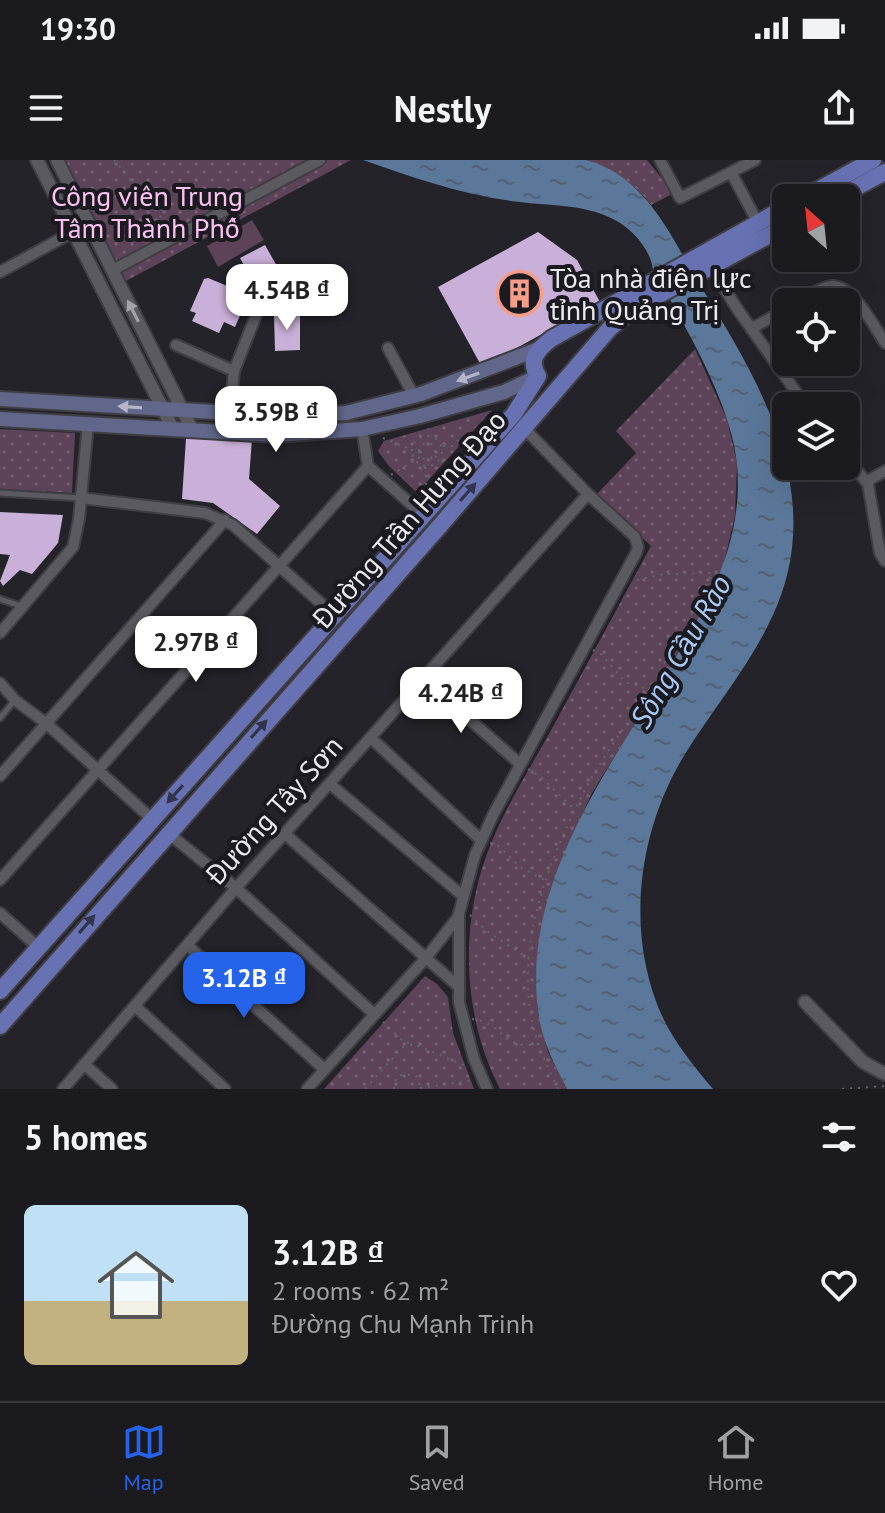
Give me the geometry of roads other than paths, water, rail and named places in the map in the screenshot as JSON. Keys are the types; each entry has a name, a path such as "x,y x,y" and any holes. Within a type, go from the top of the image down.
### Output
{"main road":[{"path":"829,184 873,160"},
{"path":"860,186 885,172"},
{"name":"Đường Trần Hưng Đạo","path":"702,265 772,215"},
{"name":"Đường Trần Hưng Đạo","path":"0,991 334,615 425,503 514,414 538,376 532,363 541,348 551,339 772,232"},
{"name":"Đường Trần Hưng Đạo","path":"0,1026 438,528 577,365 623,316 662,284"},
{"path":"0,419 274,435 362,429 504,392 538,376 552,379 577,365 586,345 574,333 563,334"},
{"path":"0,399 282,416 346,413 414,396 541,348"},
{"path":"425,503 438,528"},
{"path":"152,819 168,833"},
{"path":"38,947 55,962"}],"street":[{"path":"37,160 173,429"},
{"path":"57,160 193,431"},
{"path":"97,278 320,160"},
{"path":"660,160 680,198 755,160"},
{"path":"731,172 758,223"},
{"path":"0,272 73,232"},
{"path":"702,265 796,392"},
{"path":"230,413 234,371 259,308"},
{"path":"860,308 885,343"},
{"path":"751,329 772,317"},
{"path":"176,345 234,371"},
{"path":"388,348 414,396"},
{"path":"0,633 73,547 88,424"},
{"path":"483,1080 463,1017 459,987 461,905 481,840 636,553 637,541 524,428"},
{"path":"362,429 368,466 425,503"},
{"path":"0,880 368,466"},
{"path":"868,484 869,480 885,471"},
{"path":"860,474 868,484 880,553 885,561"},
{"name":"Đường Tây Sơn","path":"63,1089 236,888 588,494"},
{"path":"81,498 205,513 225,520 334,615"},
{"path":"2,768 47,724 225,520"},
{"path":"424,679 520,764"},
{"path":"0,683 15,700 47,724 152,819"},
{"path":"371,738 481,840"},
{"path":"330,784 461,905"},
{"path":"168,833 236,888 374,1014"},
{"path":"285,834 459,987"},
{"path":"307,1089 426,958 461,905"},
{"path":"0,913 38,947"},
{"path":"187,945 324,1069"},
{"path":"805,1002 863,1062 885,1074"},
{"path":"135,1006 225,1089"},
{"path":"84,1064 112,1089"}],"lane":[{"path":"0,493 81,498"},
{"path":"0,599 22,606"},
{"path":"0,718 15,700"}],"water":[{"name":"Sông Cầu Rào","path":"363,160 586,160 625,179 667,228 753,377 772,421 772,480 789,480 793,512 792,548 786,577 765,631 670,782 657,812 642,876 642,941 647,973 657,1004 674,1038 713,1089 567,1089 542,1031 538,1010 537,963 543,917 556,873 575,830 597,787 698,619 721,570 735,519 738,492 737,464 726,416 704,364 653,270 649,255 639,240 620,223 576,208 511,201 417,179"}],"place":[{"name":"Tòa nhà điện lực tỉnh Quảng Trị","path":"519,294"}],"park label":[{"name":"Công viên Trung Tâm Thành Phố","path":"147,212"}]}
